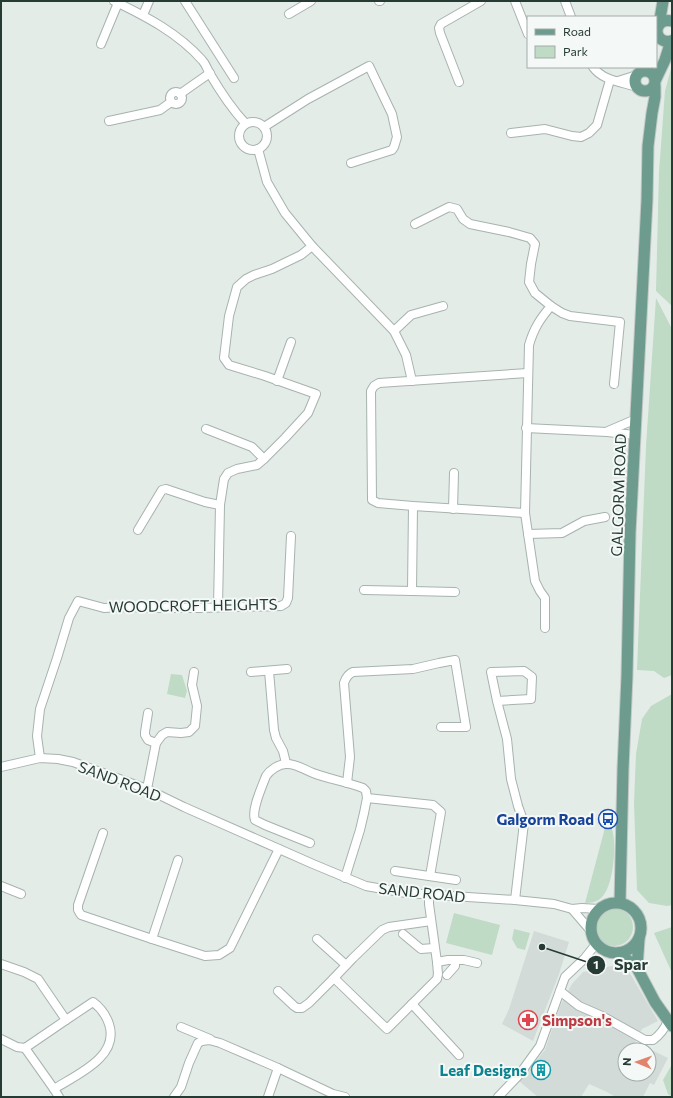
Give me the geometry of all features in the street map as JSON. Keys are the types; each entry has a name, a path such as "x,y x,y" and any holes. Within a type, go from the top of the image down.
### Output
{"main road":[{"path":"659,25 664,21 672,20 662,3"},
{"path":"639,89 648,91 653,88 672,41 664,41 659,37 657,32 662,3"},
{"path":"657,44 659,37"},
{"path":"652,113 647,100 635,81 642,71 652,73 655,82"},
{"name":"GALGORM ROAD","path":"620,902 623,768 628,655 630,533 635,448 630,435 636,419 647,200 648,146 655,97 655,82"},
{"path":"637,968 639,939 641,932 639,916 628,905 620,902 612,902 605,905 594,915 590,930 596,944 601,949 608,952 620,953 629,950 639,939"},
{"path":"620,953 637,968 655,1002 670,1024"}],"street":[{"path":"143,15 149,1"},
{"path":"185,1 234,78"},
{"path":"289,14 311,1"},
{"path":"459,82 439,28 441,24 481,1"},
{"path":"515,1 527,31"},
{"path":"565,1 571,16"},
{"path":"100,44 116,2 143,15 175,35 204,62 245,124"},
{"path":"264,126 308,99 369,66 392,114 397,138 392,150 351,163"},
{"path":"594,68 600,74 639,89"},
{"path":"614,80 642,71"},
{"path":"110,121 160,110 171,102 170,96 173,92 180,94 210,73"},
{"path":"511,133 545,129 582,137 589,133 596,125 614,80"},
{"path":"249,122 257,122 264,126 267,139 258,149 249,149 241,144 238,135 245,124 249,122"},
{"path":"258,149 267,182 285,213 312,246 394,331 406,355 412,381"},
{"path":"415,224 449,207 457,209 463,219 470,224 530,238 534,244 529,282 535,293 551,306 570,316 620,322 614,384"},
{"path":"218,607 220,505 224,479 228,473 237,469 257,465 264,459 308,412 316,394 229,365 224,358 229,316 237,287 246,279 302,256 312,246"},
{"path":"394,331 412,315 443,306"},
{"path":"545,628 545,598 535,581 525,513 526,428 528,345 532,332 551,306"},
{"path":"277,381 291,342"},
{"path":"525,513 413,506 378,503 372,500 371,391 374,386 379,383 528,373"},
{"path":"607,432 636,419"},
{"path":"526,428 607,432 630,435"},
{"path":"206,429 252,447 264,459"},
{"path":"453,509 454,473"},
{"path":"138,530 162,490 166,489 205,502 220,505"},
{"path":"412,591 413,506"},
{"path":"528,534 562,533 584,521 605,517"},
{"name":"WOODCROFT HEIGHTS","path":"40,758 37,736 40,710 69,618 78,601 104,608 281,606 286,603 288,598 291,536"},
{"path":"364,590 455,592"},
{"path":"348,783 350,757 344,683 348,674 359,671 414,669 455,660 466,727 441,727"},
{"path":"251,672 286,669"},
{"path":"269,670 274,730 276,738 283,751 286,764"},
{"path":"497,701 531,699 532,678 524,671 491,672 497,701 507,739 511,779 524,823 515,900"},
{"path":"147,789 156,743 162,735 167,732 189,732 194,726 197,706 192,685 194,672"},
{"path":"148,713 145,735 148,740 156,743"},
{"name":"SAND ROAD","path":"1,767 40,758 73,762 147,789 184,807 366,886 406,894 515,900 554,904 572,909 599,909"},
{"path":"310,843 258,822 253,816 254,808 269,772 281,765 294,765 312,773 364,788 366,791 367,798 360,830 345,878"},
{"path":"367,798 433,805 441,812 430,876"},
{"path":"102,833 78,905 78,910 81,915 205,956 219,955 230,948 279,849"},
{"path":"152,939 178,860"},
{"path":"395,870 456,880"},
{"path":"1,886 21,894"},
{"path":"334,978 387,1030 437,979 437,962 434,948 429,895"},
{"path":"572,909 590,930"},
{"path":"278,991 294,1006 297,1008 302,1008 309,1003 382,930 389,927 431,921"},
{"path":"403,934 421,949 434,948"},
{"path":"316,939 346,965"},
{"path":"498,1097 519,1075 540,1046 565,977 584,959 596,944"},
{"path":"447,974 455,966 455,960"},
{"path":"437,962 464,960 477,963"},
{"path":"1,964 24,972 38,979 66,1020"},
{"path":"560,991 579,1006 602,1016 645,1040 653,1040 670,1024"},
{"path":"1,1040 17,1047 25,1048 93,1002 108,1020 111,1031 111,1040 107,1049 100,1059 54,1089"},
{"path":"412,1004 459,1055"},
{"path":"181,1027 278,1068 333,1094 345,1097"},
{"path":"174,1097 181,1087 198,1043 209,1040 220,1043"},
{"path":"25,1048 59,1097"},
{"path":"268,1097 278,1068"}],"shaded area":[{"path":"534,931 569,942 559,974 533,1041 502,1024 509,1009"},
{"path":"616,965 628,970 658,1021 642,1029 635,1042 617,1042 617,1082 656,1082 654,1085 650,1083 643,1097 616,1097 589,1084 581,1097 538,1097 519,1081 545,1050 560,1006 572,984 583,972"},
{"path":"657,1053 668,1058 657,1079"}],"green space":[{"path":"672,65 672,306 656,291 659,172 665,91"},
{"path":"656,298 671,327 672,675 664,678 654,671 637,670 646,446"},
{"path":"171,674 182,675 187,691 185,698 167,694"},
{"path":"672,694 672,905 667,906 649,903 637,890 634,803 636,754 642,719 651,706"},
{"path":"606,824 611,824 614,840 613,864 610,881 604,895 600,899 585,903"},
{"path":"610,908 618,908 628,913 632,920 632,934 628,941 618,946 610,946 600,941 598,938 595,931 595,923 600,913 603,911"},
{"path":"454,913 500,925 492,955 446,943"},
{"path":"672,927 672,973 654,933"},
{"path":"514,929 530,933 525,950 517,948 512,939"},
{"path":"671,1066 672,1097 668,1094 663,1080"}],"place":[{"name":"Galgorm Road","path":"608,819"},
{"name":"Spar","path":"542,947"},
{"name":"Simpson's","path":"528,1020"},
{"name":"Leaf Designs","path":"541,1070"}]}
